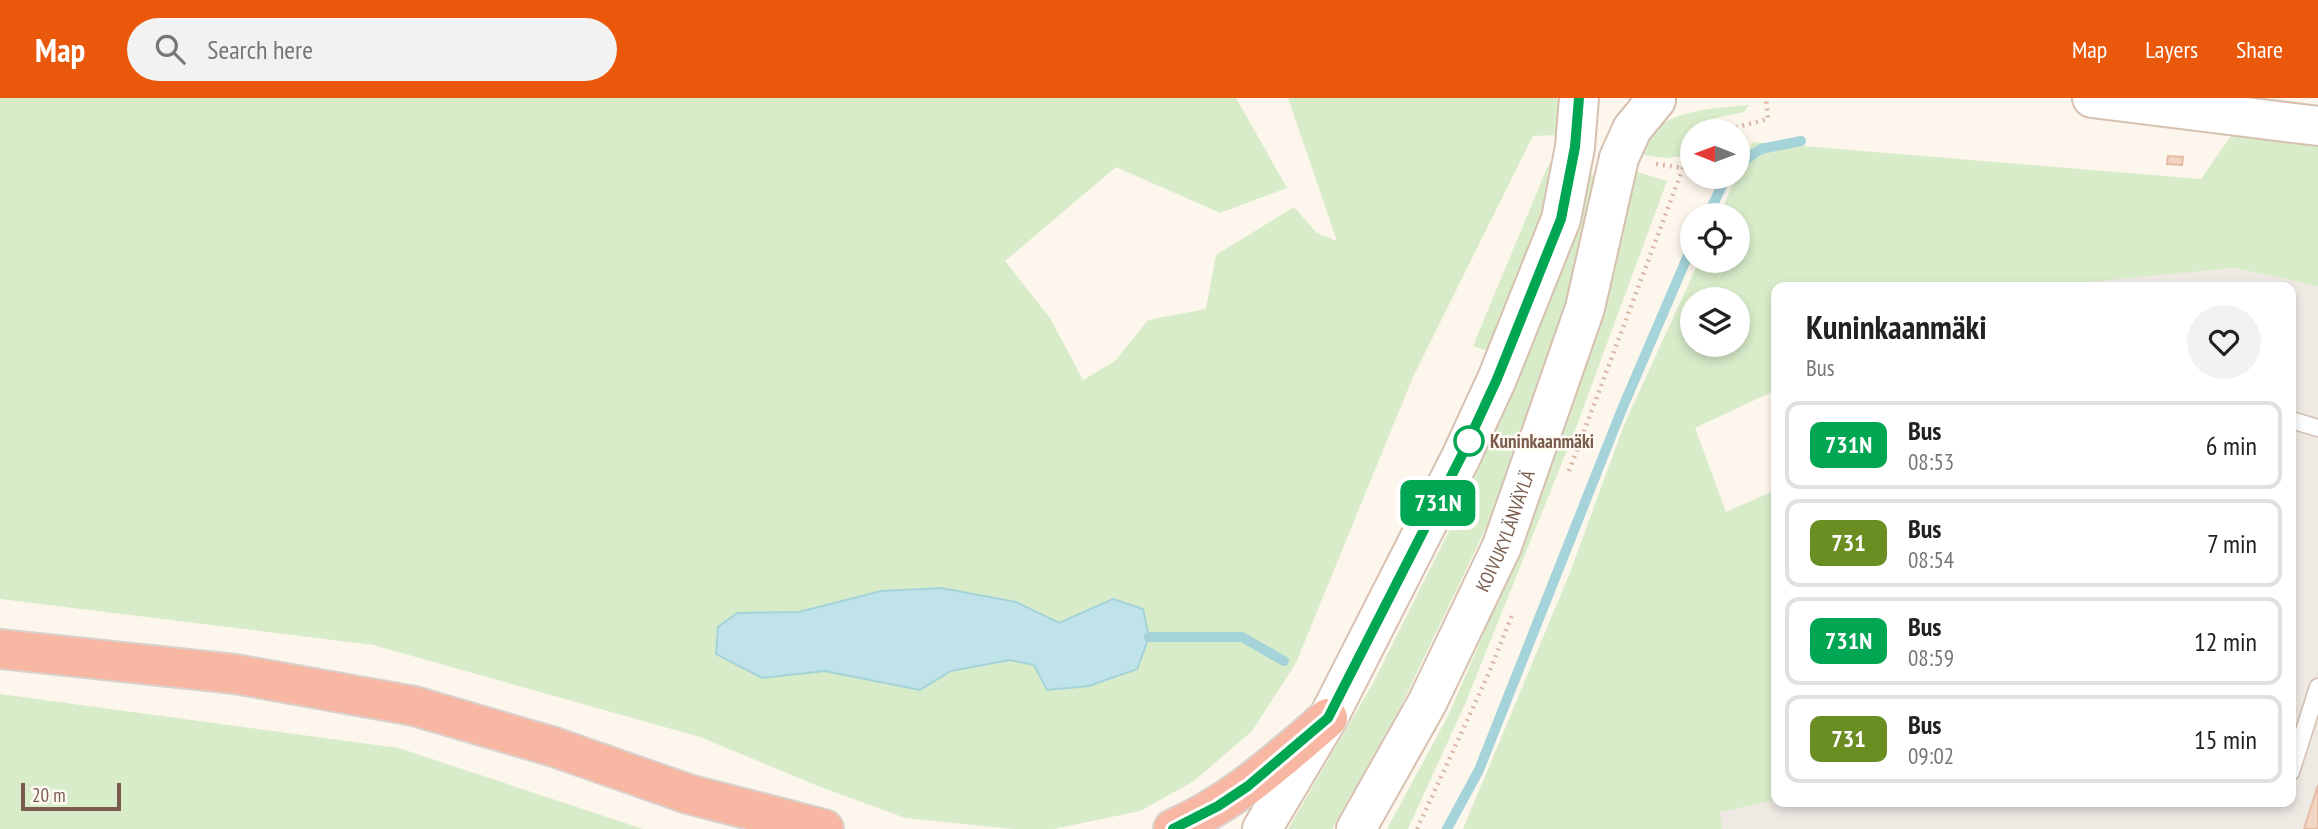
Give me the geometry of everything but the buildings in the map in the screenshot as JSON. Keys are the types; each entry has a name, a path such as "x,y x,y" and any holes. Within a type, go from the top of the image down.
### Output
{"highway":[{"path":"0,649 235,674 414,706 554,747 688,794 824,829"},
{"path":"1173,829 1218,806 1248,786 1328,718"},
{"path":"688,794 760,829"}],"main road":[{"path":"1262,829 1328,718 1461,457 1497,379 1561,219 1575,147 1579,98"},
{"path":"2092,98 2318,126"},
{"name":"KOIVUKYLÄNVÄYLÄ","path":"1356,829 1427,703 1502,547 1547,424 1584,308 1619,158 1649,99"}],"lane":[{"path":"2296,421 2318,428"},
{"path":"2296,756 2318,687"}],"path":[{"path":"1750,124 1768,119 1766,98"},
{"path":"1569,471 1680,176"},
{"path":"1417,829 1483,686 1514,611"}],"shaded area":[{"path":"2234,268 2318,286 2318,829 1722,829 1719,812 1771,801 1771,807 2296,807 2296,282 2081,282"}],"green space":[{"path":"0,98 1236,98 1287,188 1220,213 1116,167 1005,261 1050,318 1083,380 1115,361 1148,320 1206,309 1216,255 1294,207 1317,233 1337,241 1288,98 1557,98 1559,112 1558,135 1533,136 1413,377 1296,663 1252,731 1194,781 1140,811 1054,829 1013,829 905,818 818,786 700,737 373,645 0,599"},
{"path":"1749,105 1744,112 1711,119 1680,119 1680,156 1666,158 1634,154 1651,132 1672,118 1724,107"},
{"path":"2233,133 2318,146 2318,286 2234,268 2087,282 1771,282 1771,392 1695,428 1726,512 1771,492 1771,801 1720,812 1722,829 1463,829 1569,575 1624,425 1680,303 1680,357 1750,357 1750,287 1687,287 1694,273 1750,273 1750,203 1725,203 1731,189 1750,189 1750,148 1753,142 2201,179"},
{"path":"1552,161 1558,161 1546,221 1487,351 1473,346 1547,168"},
{"path":"1627,169 1667,181 1574,433 1465,704 1408,829 1387,829 1449,714 1482,637 1556,437"},
{"path":"1584,174 1600,176 1581,268 1495,509 1400,708 1332,829 1288,829 1372,685 1467,495 1539,328 1561,263"},
{"path":"0,694 399,748 643,829 0,829"}],"water":[{"path":"941,588 1016,602 1059,623 1113,599 1143,609 1149,637 1137,669 1089,686 1047,690 1034,665 1010,660 951,671 920,690 825,671 762,678 716,654 718,627 737,613 799,612 881,591"}],"waterway":[{"path":"1750,157 1761,149 1801,141"},
{"path":"1714,203 1720,189"},
{"path":"1447,829 1479,770 1622,409 1680,273"},
{"path":"1149,637 1242,637 1284,661"}],"bus line":[{"name":"731N","path":"1173,829 1218,806 1248,786 1328,718 1461,457 1497,379 1561,219 1575,147 1579,98"}],"place":[{"name":"Kuninkaanmäki","path":"1469,441"}]}
